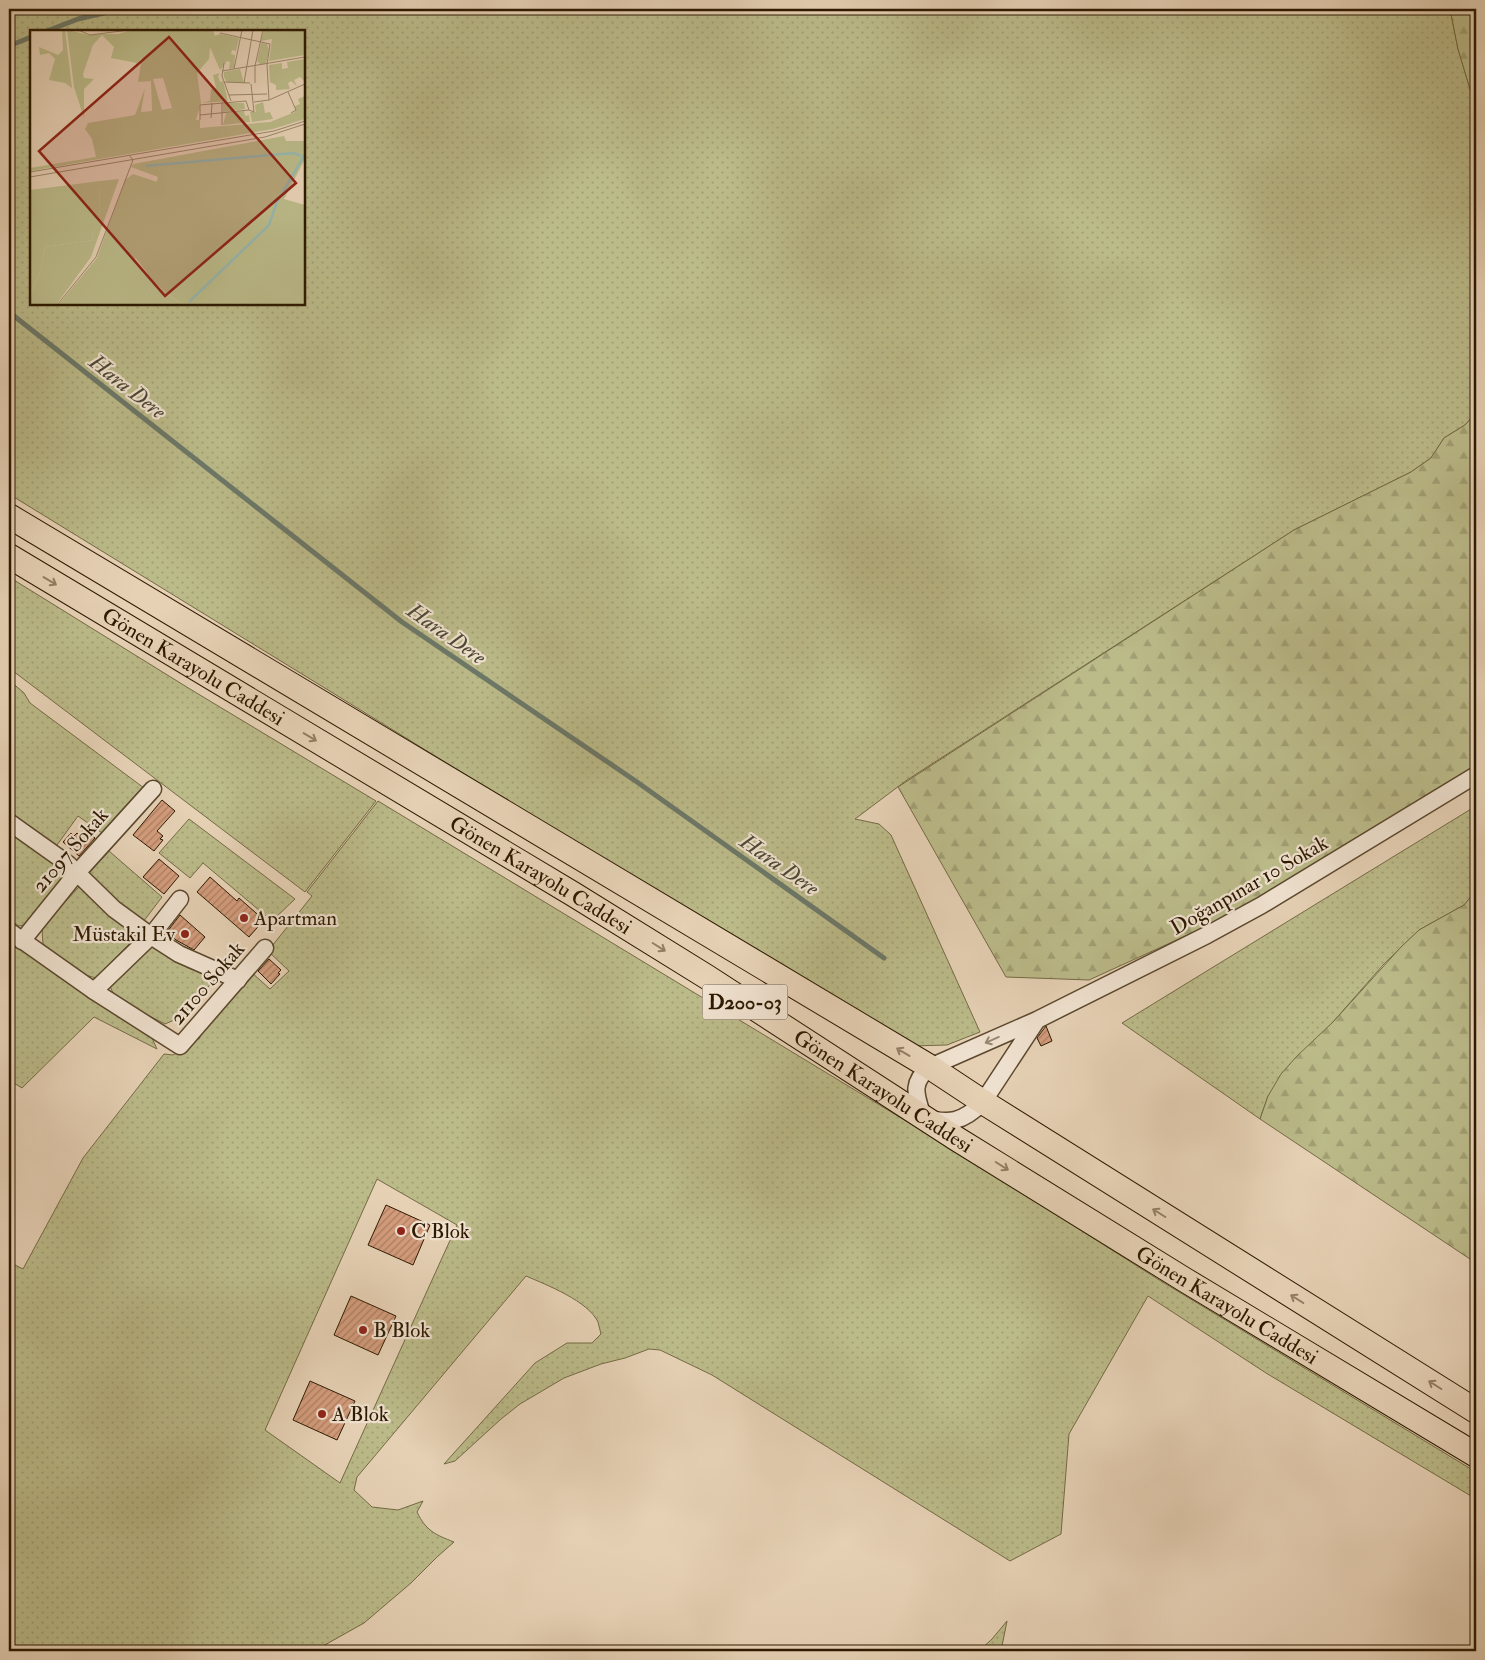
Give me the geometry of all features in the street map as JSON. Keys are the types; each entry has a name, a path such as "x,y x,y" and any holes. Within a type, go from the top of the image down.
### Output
{"highway":[{"name":"Gönen Karayolu Caddesi","path":"9,516 930,1068 1476,1411"},
{"name":"Gönen Karayolu Caddesi","path":"9,556 573,894 1185,1280 1476,1455"}],"street":[{"name":"Doğanpınar 10 Sokak","path":"930,1068 1037,1020 1207,935 1262,905 1476,774"},
{"name":"21097 Sokak","path":"15,936 76,874 153,789"},
{"path":"9,822 68,864 76,874 114,909 152,936 179,954 238,980"},
{"path":"15,936 94,991 152,936 180,899"},
{"name":"21100 Sokak","path":"94,991 180,1046 265,948"},
{"path":"930,1068 921,1074 916,1085 916,1096 923,1116 944,1121 957,1120 973,1112 983,1102 1037,1020"}],"green space":[{"path":"17,9 1450,9 1458,49 1476,109 1476,190 1474,200 1476,207 1476,312 1472,326 1472,352 1476,366 1476,413 1465,425 1444,438 1431,458 1411,472 1294,530 907,780 855,819 879,824 891,835 980,1032 947,1045 911,1046 808,985 9,494 9,12"},
{"path":"1450,9 1476,9 1476,109 1458,49"},
{"path":"1476,312 1476,366 1472,339"},
{"path":"1476,413 1476,765 1258,898 1203,928 1089,980 1006,977 898,787 1294,530 1411,472 1431,458 1444,438 1465,425"},
{"path":"9,577 376,801 305,892 9,668"},
{"path":"9,680 24,693 30,703 144,788 105,835 78,816 57,845 9,814"},
{"path":"378,801 972,1161 1156,1278 1476,1472 1476,1499 1266,1373 1148,1296 1069,1434 1061,1534 1010,1561 712,1375 660,1350 649,1349 564,1378 520,1404 455,1461 444,1464 535,1363 567,1343 592,1343 601,1334 598,1322 585,1307 566,1294 526,1276 357,1477 354,1490 372,1507 398,1510 423,1501 417,1512 424,1524 437,1534 454,1542 411,1583 364,1623 314,1651 9,1651 9,1262 23,1269 83,1158 164,1054 173,1055 200,1038 199,1032 251,972 270,989 289,971 268,951 312,896 307,892","holes":["377,1179 457,1225 340,1483 265,1430"]},
{"path":"1476,806 1476,891 1464,905 1419,930 1383,965 1316,1039 1268,1096 1260,1119 1122,1023"},
{"path":"189,819 295,899 272,921 203,863 190,878 159,853"},
{"path":"9,829 70,875 29,924 19,926 9,919"},
{"path":"109,851 162,897 143,922 113,904 87,875"},
{"path":"83,886 136,930 129,944 96,978 75,972 43,944 42,930 51,917 79,887"},
{"path":"1476,891 1476,1263 1260,1119 1268,1096 1281,1074 1297,1056 1333,1022 1401,947 1419,930 1464,905"},
{"path":"9,942 152,1038 157,1049 94,1017 22,1088 9,1080"},
{"path":"149,946 161,949 218,976 181,1017 165,1024 115,998 110,986"},
{"path":"1007,1621 1001,1651 979,1651 992,1639"}],"building":[{"path":"162,800 175,811 157,831 163,836 160,839 163,840 154,851 133,835"},
{"path":"84,829 95,838 79,856 63,842 71,833 74,836 77,833 79,835"},
{"path":"159,859 179,876 164,894 143,877"},
{"path":"210,877 237,901 239,898 264,920 249,937 197,892"},
{"name":"Müstakil Ev","path":"180,915 205,937 194,950 176,940 167,932"},
{"path":"269,959 281,970 278,973 280,974 271,984 258,971"},
{"path":"1046,1026 1052,1041 1041,1046 1037,1038"},
{"name":"C Blok","path":"386,1205 430,1225 413,1265 368,1245"},
{"name":"B Blok","path":"351,1296 396,1316 378,1355 334,1335"},
{"name":"A Blok","path":"310,1381 355,1401 337,1440 293,1420"}],"waterway":[{"name":"Hara Dere","path":"50,30 78,19 121,9"},
{"name":"Hara Dere","path":"9,46 30,37"},
{"name":"Hara Dere","path":"9,312 402,622 637,782 884,958"}],"place":[{"name":"Apartman","path":"244,918"},
{"name":"Müstakil Ev","path":"185,934"},
{"name":"C Blok","path":"401,1231"},
{"name":"B Blok","path":"363,1330"},
{"name":"A Blok","path":"322,1414"}]}
